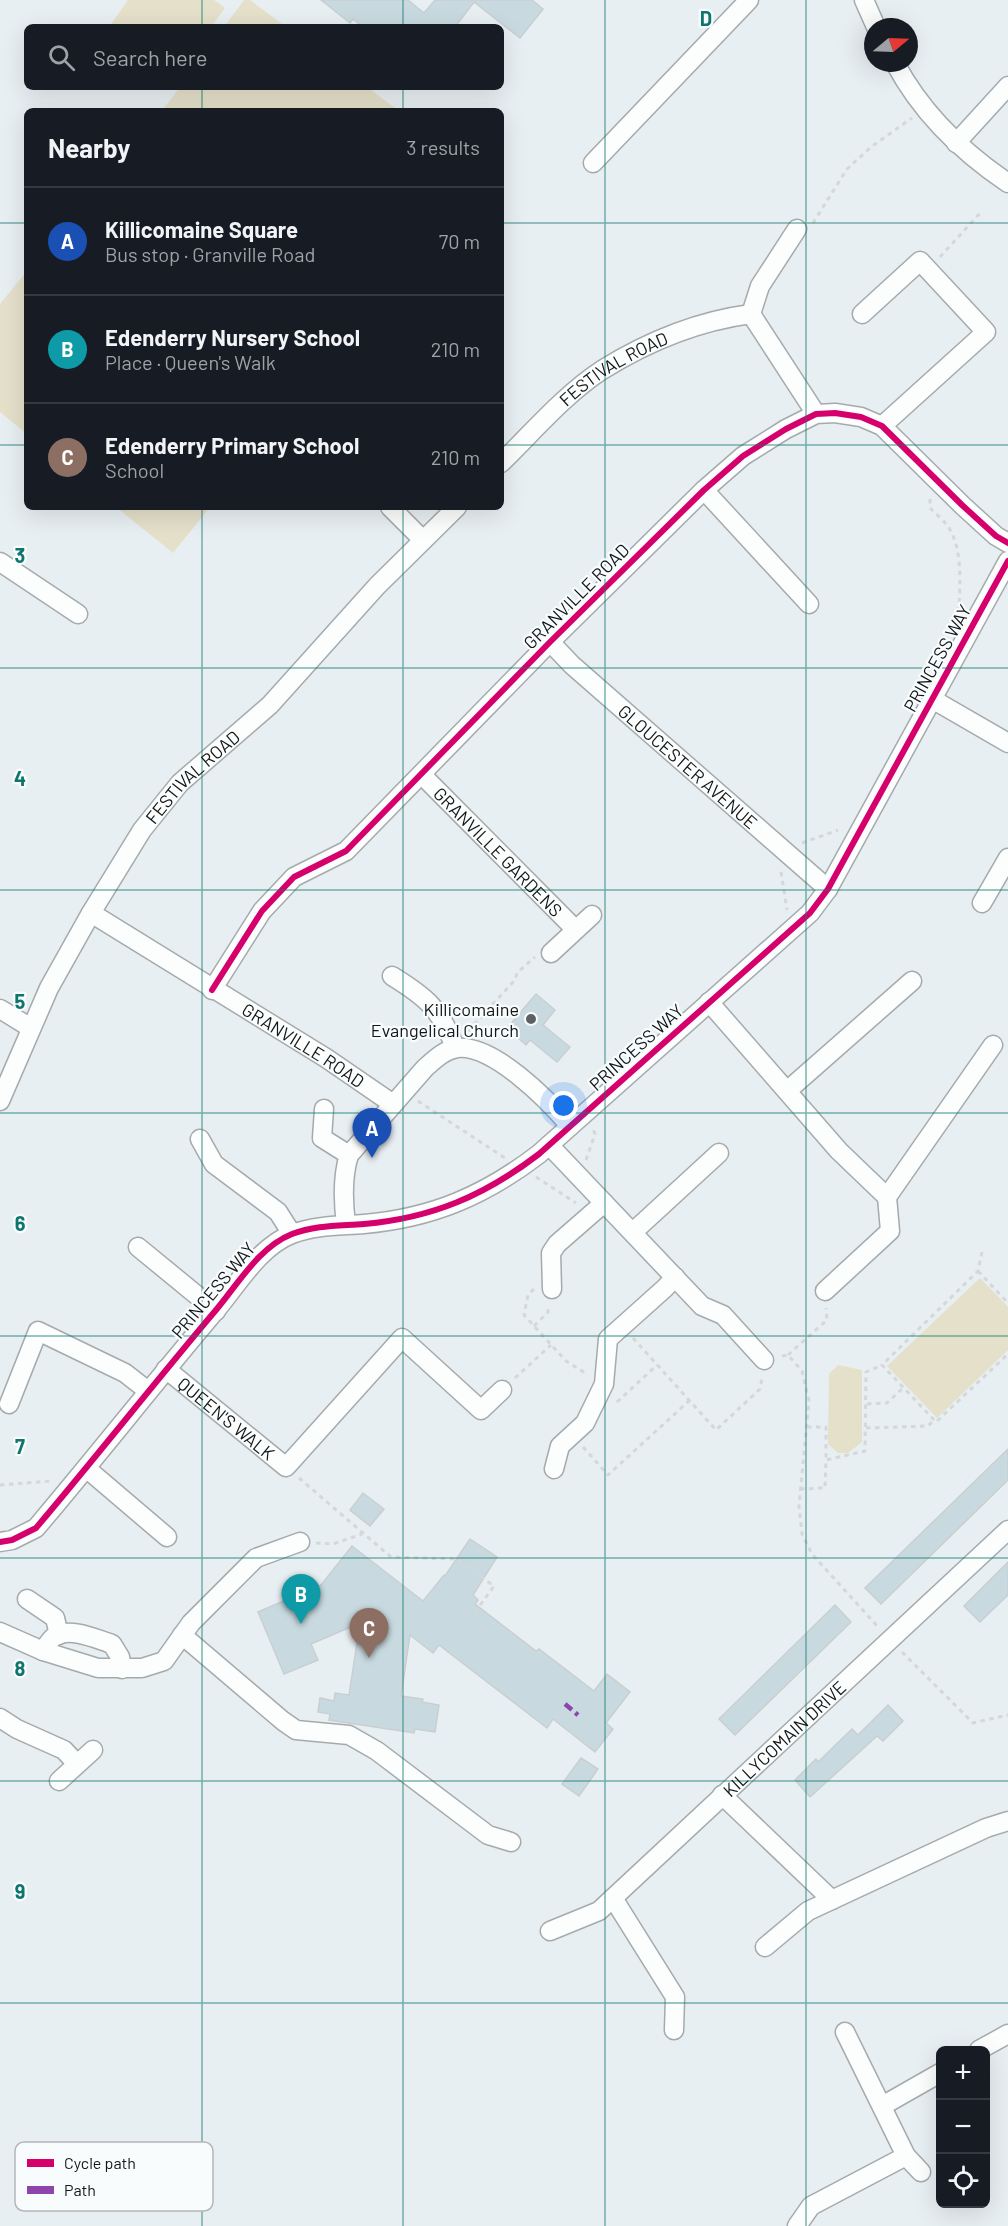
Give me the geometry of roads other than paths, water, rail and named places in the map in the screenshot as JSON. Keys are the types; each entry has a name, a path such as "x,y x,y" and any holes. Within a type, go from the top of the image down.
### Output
{"street":[{"path":"593,163 749,0"},
{"path":"864,0 872,18"},
{"path":"900,72 926,108 956,143 985,168 1008,183"},
{"path":"956,143 1008,86"},
{"path":"797,229 760,286 751,314 816,414"},
{"path":"862,314 920,261 986,332 882,426"},
{"name":"FESTIVAL ROAD","path":"504,460 564,401 602,371 664,337 722,318 751,314"},
{"name":"GRANVILLE ROAD","path":"212,990 262,911 294,877 346,851 550,642 704,490 743,456 786,429 816,414 861,417 882,426 996,536 1008,543"},
{"path":"704,490 809,604"},
{"path":"393,510 423,540"},
{"name":"FESTIVAL ROAD","path":"0,1101 49,988 91,913 142,830 180,783 270,705 377,586 454,510"},
{"name":"PRINCESS WAY","path":"0,1542 12,1540 36,1528 268,1247 292,1234 329,1225 363,1224 413,1217 446,1208 475,1195 521,1168 810,913 828,889 1008,561"},
{"path":"0,562 78,614"},
{"name":"GLOUCESTER AVENUE","path":"550,642 572,665 828,889"},
{"path":"932,699 1008,743"},
{"name":"GRANVILLE GARDENS","path":"422,775 576,929"},
{"path":"982,903 1008,858"},
{"name":"GRANVILLE ROAD","path":"91,913 212,990 398,1098"},
{"name":"GRANVILLE GARDENS","path":"551,952 592,915"},
{"path":"392,976 424,996 463,1048"},
{"path":"787,1091 912,981"},
{"path":"709,1002 839,1151 887,1197"},
{"path":"0,1009 31,1028"},
{"path":"825,1291 890,1231 887,1197 993,1044"},
{"path":"346,1224 344,1184 349,1155 439,1055 463,1048 488,1054 538,1092 570,1126"},
{"path":"324,1109 322,1138 349,1155"},
{"path":"200,1139 214,1164 278,1212 292,1234"},
{"path":"549,1145 598,1208 633,1232 702,1306 723,1315 764,1360"},
{"path":"633,1232 719,1153"},
{"path":"552,1282 551,1253 557,1244 598,1208"},
{"path":"138,1247 216,1311"},
{"path":"555,1469 560,1446 585,1423 604,1384 608,1339 665,1288 675,1276"},
{"path":"9,1404 38,1331 125,1373 148,1390"},
{"name":"QUEEN'S WALK","path":"166,1369 286,1467 402,1338 481,1410 502,1390"},
{"path":"86,1468 167,1537"},
{"name":"KILLYCOMAIN DRIVE","path":"550,1931 599,1911 1008,1530"},
{"path":"0,1632 43,1651 98,1668 142,1668 164,1661 191,1623 255,1558 300,1542"},
{"path":"27,1599 55,1618 59,1635"},
{"path":"43,1651 54,1636 66,1633 86,1636 112,1644 120,1658 122,1669"},
{"path":"182,1635 296,1730 350,1735 376,1751 488,1835 511,1842"},
{"path":"0,1718 17,1729 64,1750 77,1764"},
{"path":"59,1781 93,1750"},
{"path":"722,1795 832,1900"},
{"path":"765,1947 808,1911 986,1828 1008,1821"},
{"path":"613,1898 675,1996 674,2030"},
{"path":"845,2032 906,2156 921,2172"},
{"path":"986,2046 1008,2034"},
{"path":"882,2106 936,2075"},
{"path":"798,2226 811,2206 906,2156"}],"place":[{"name":"Killicomaine Evangelical Church","path":"531,1019"},
{"name":"Killicomaine Square","path":"372,1158"},
{"name":"Edenderry Nursery School","path":"301,1624"},
{"name":"Edenderry Primary School","path":"369,1658"}]}
